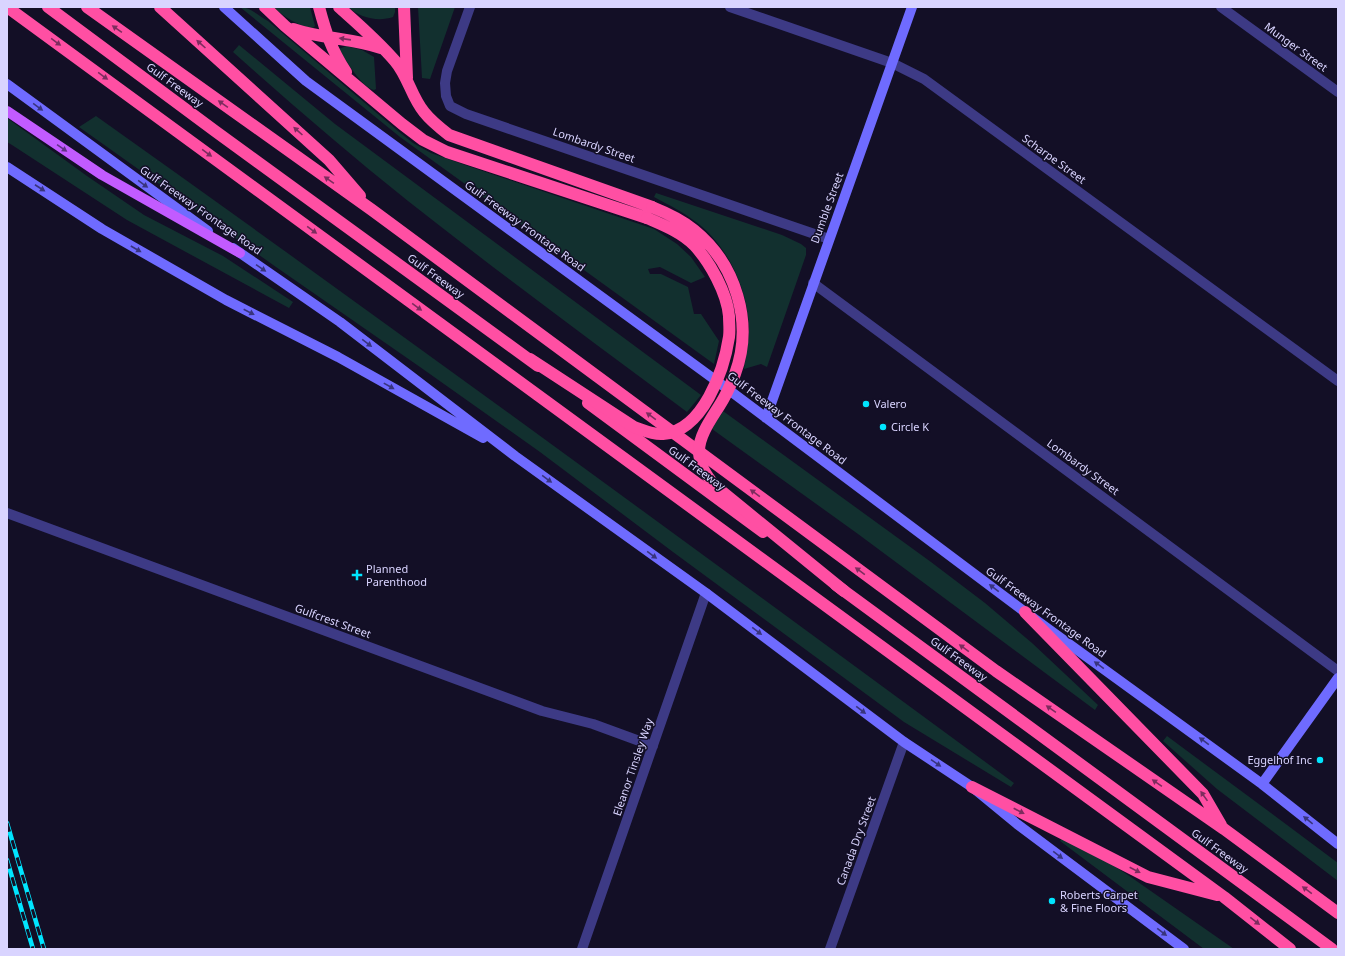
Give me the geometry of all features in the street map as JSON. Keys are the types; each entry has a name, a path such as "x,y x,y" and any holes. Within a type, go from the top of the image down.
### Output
{"highway":[{"path":"7,7 1224,897 1290,949"},
{"name":"Gulf Freeway","path":"48,7 215,131 530,359 670,464 1332,949"},
{"name":"Gulf Freeway","path":"86,7 372,210 996,671 1224,829 1338,913"},
{"path":"160,7 329,160 372,210"},
{"path":"265,7 285,26 423,140 447,152 649,212 674,217 694,230 713,249 725,266 736,289 741,312 742,337 741,351 735,373 725,396 709,422 702,437 699,449 700,462 705,474 715,486 844,591"},
{"path":"319,7 327,37 335,55 349,78"},
{"path":"339,7 383,48 395,62 407,79 414,97 423,112 436,125 449,134 649,212 694,245 710,266 723,292 729,314 730,335 720,375 707,401 700,410 689,422 676,431 662,434 647,432 634,426 530,359"},
{"path":"404,7 407,79"},
{"path":"7,12 40,31"},
{"path":"285,26 310,35 368,44 383,48"},
{"path":"1025,612 1203,794 1224,829"},
{"path":"972,787 1148,877 1224,897"}],"main road":[{"name":"Gulf Freeway Frontage Road","path":"224,7 306,81 766,418 1025,612 1262,784 1338,844"},
{"name":"Dumble Street","path":"766,418 912,7"},
{"name":"Gulf Freeway Frontage Road","path":"7,84 240,253 340,322 515,456 706,593 904,742 972,787 1017,824 1184,949"},
{"path":"7,110 102,175 240,253"},
{"name":"Gulf Freeway Frontage Road","path":"7,167 102,229 226,300 338,357 515,456"},
{"path":"1262,784 1338,678"}],"street":[{"name":"Lombardy Street","path":"470,7 447,71 445,83 446,96 450,106 466,114 829,239"},
{"name":"Scharpe Street","path":"730,7 892,63 924,79 1338,381"},
{"name":"Munger Street","path":"1221,7 1338,92"},
{"name":"Lombardy Street","path":"813,283 1338,671"},
{"name":"Gulfcrest Street","path":"7,513 542,711 593,724 653,746"},
{"name":"Eleanor Tinsley Way","path":"582,949 706,593"},
{"name":"Canada Dry Street","path":"830,949 904,742"}],"green space":[{"path":"240,7 251,10 268,21 398,131 413,143 431,153 654,229 677,244 691,257 705,277 691,283 660,267 648,269 650,274 661,274 688,287 694,314 701,314 719,341 714,364 400,137"},
{"path":"273,7 310,7 315,26 313,28 296,23"},
{"path":"348,7 395,7 395,12 393,17 375,19 358,14"},
{"path":"418,7 455,7 430,79 422,78"},
{"path":"239,45 335,124 701,395 687,412 511,281 363,165 298,109 233,52"},
{"path":"346,46 362,50 374,57 376,89 374,90 369,88 359,79 339,49"},
{"path":"96,116 671,531 1014,783 1011,787 904,722 540,452 79,127"},
{"path":"7,118 144,215 223,256 293,302 289,308 127,220 7,142"},
{"path":"656,193 782,235 806,248 806,255 767,367 761,364 744,369 749,332 747,312 740,283 726,255 718,243 696,222 654,197"},
{"path":"723,411 985,603 1032,643 1098,705 1095,710 858,534 712,429"},
{"path":"1167,736 1338,863 1338,881 1217,789 1163,741"},
{"path":"1064,835 1125,873 1234,949 1204,949 1060,841"}],"railway":[{"path":"7,823 44,949"},
{"path":"7,860 33,949"}],"place":[{"name":"Valero","path":"866,404"},
{"name":"Circle K","path":"883,427"},
{"name":"Planned Parenthood","path":"357,575"},
{"name":"Eggelhof Inc","path":"1320,760"},
{"name":"Roberts Carpet & Fine Floors","path":"1052,901"}]}
